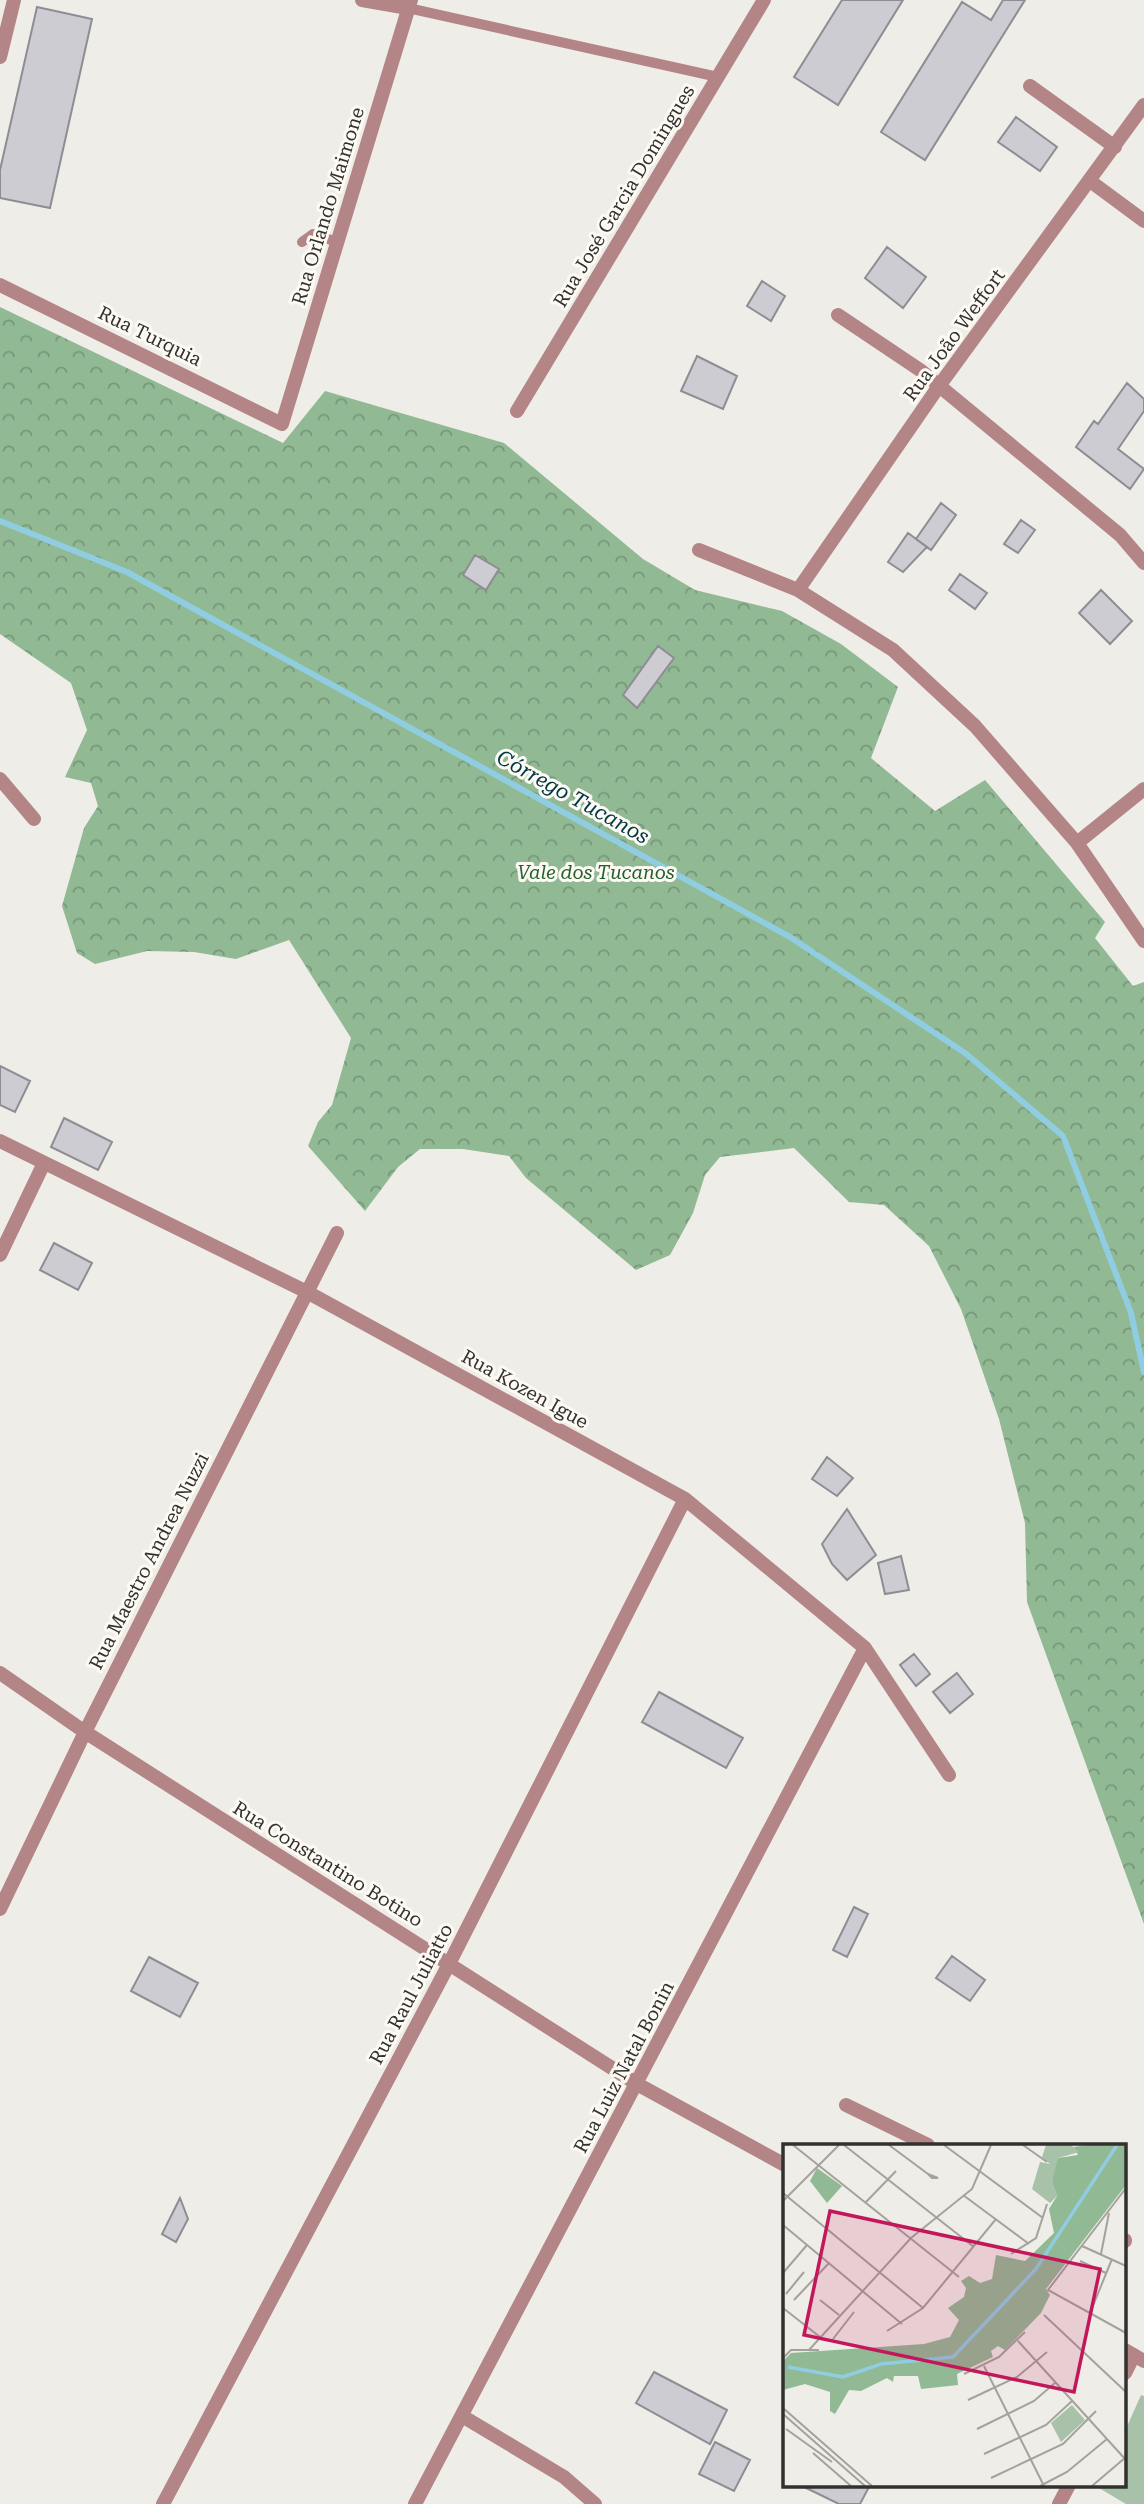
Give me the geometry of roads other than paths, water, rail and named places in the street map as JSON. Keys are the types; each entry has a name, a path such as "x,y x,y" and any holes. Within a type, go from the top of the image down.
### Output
{"street":[{"path":"0,57 14,0"},
{"path":"362,0 409,4"},
{"name":"Rua José Garcia Domingues","path":"517,411 764,0"},
{"name":"Rua Orlando Maimone","path":"282,424 409,4"},
{"path":"1030,86 1115,147"},
{"name":"Rua João Weffort","path":"798,590 939,386 1144,105"},
{"path":"1090,181 1144,221"},
{"name":"Rua Turquia","path":"0,285 282,424"},
{"path":"838,315 939,386 1120,536 1144,563"},
{"path":"699,550 798,590 893,650 975,726 1077,843 1144,942"},
{"path":"0,779 34,819"},
{"path":"1077,843 1144,789"},
{"name":"Rua Kozen Igue","path":"0,1141 307,1292 685,1499 865,1648 949,1776"},
{"path":"0,1255 44,1163"},
{"name":"Rua Maestro Andrea Nuzzi","path":"0,1909 85,1732 337,1233"},
{"name":"Rua Raul Juliatto","path":"163,2504 449,1964 685,1499"},
{"name":"Rua Luiz Natal Bonin","path":"415,2504 865,1648"},
{"name":"Rua Constantino Botino","path":"0,1673 85,1732 637,2084 783,2164"},
{"path":"846,2105 926,2144"},
{"path":"1126,2371 1134,2355"},
{"path":"462,2416 553,2469 595,2504"},
{"path":"1059,2504 1068,2486"}],"lane":[{"path":"409,4 718,77"},
{"path":"302,242 313,234 337,242"}],"waterway":[{"name":"Córrego Tucanos","path":"0,521 127,572 790,937 965,1053 1063,1136 1131,1313 1144,1372"}],"park label":[{"name":"Vale dos Tucanos","path":"596,872"}]}
